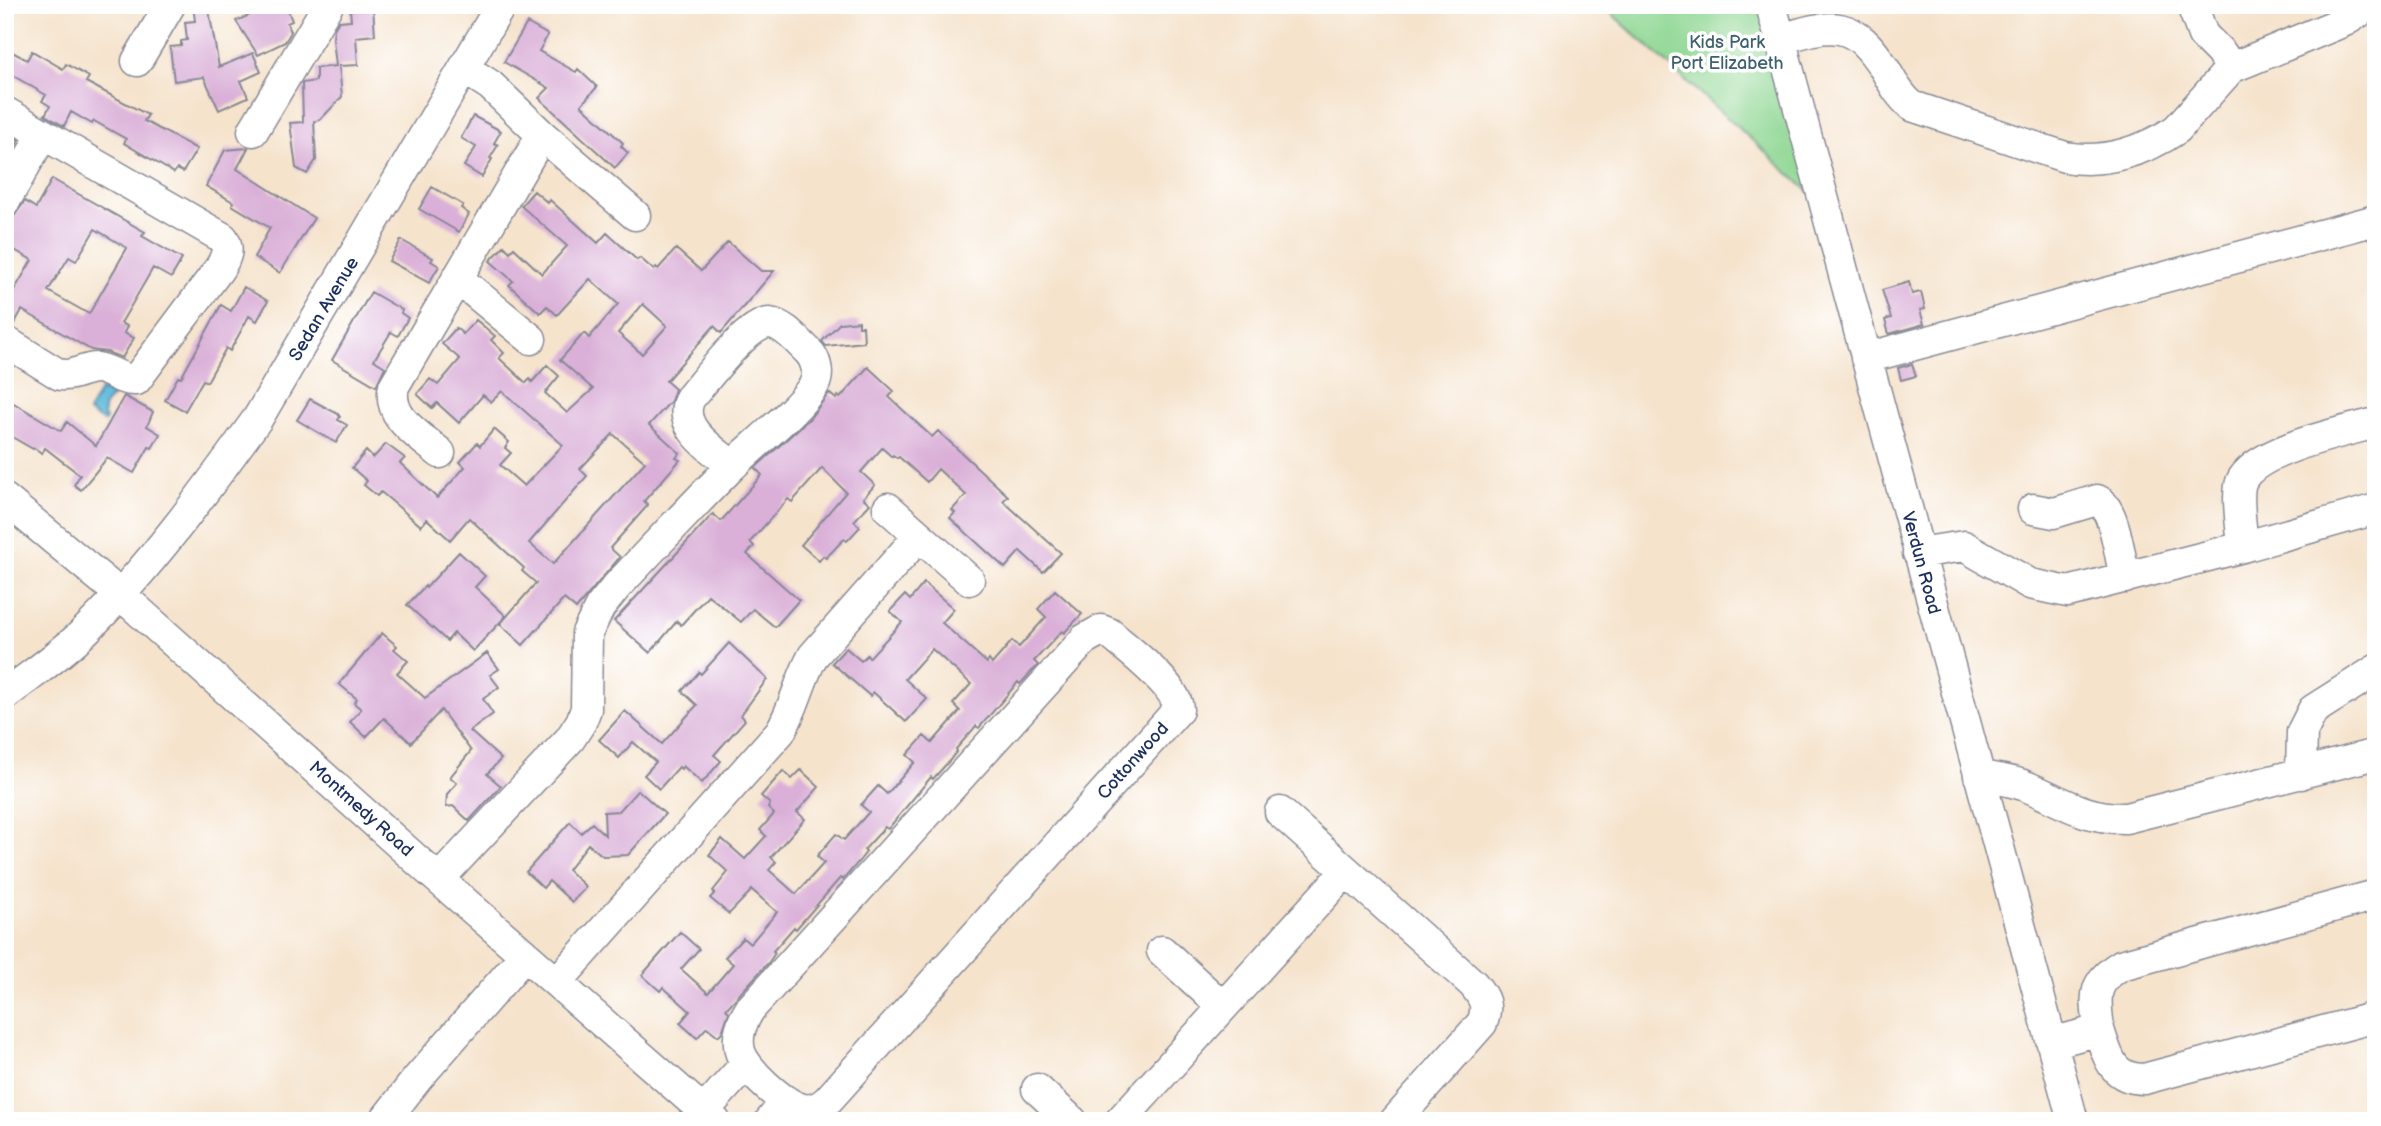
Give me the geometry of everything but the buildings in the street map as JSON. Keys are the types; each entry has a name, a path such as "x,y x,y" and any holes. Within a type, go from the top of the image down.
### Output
{"street":[{"path":"137,61 170,5"},
{"path":"253,131 328,5"},
{"name":"Sedan Avenue","path":"5,695 83,634 121,595 218,474 258,418 502,5"},
{"name":"Verdun Road","path":"1771,5 2073,1121"},
{"path":"2192,5 2203,35 2222,54 2231,68"},
{"path":"1779,40 1807,30 1829,27 1855,34 1872,49 1902,99 1912,106 2065,158 2080,160 2122,154 2167,136 2177,130 2231,68 2345,21 2365,5"},
{"path":"465,69 491,85 542,135 635,215"},
{"path":"5,112 222,237 227,248 227,254 219,269 135,380 125,380 95,368 68,376 60,374 5,341"},
{"path":"5,201 43,134"},
{"path":"440,453 401,420 392,403 394,386 542,135"},
{"path":"1866,358 2376,220"},
{"path":"457,278 531,340"},
{"path":"439,879 581,723 586,709 587,633 600,607 732,466 783,419 816,382 817,370 812,355 783,328 774,324 767,323 752,329 690,398 686,406 686,419 694,431 732,466"},
{"path":"2243,547 2241,484 2249,470 2260,460 2284,451 2376,423"},
{"name":"Montmedy Road","path":"5,499 121,595 709,1116"},
{"path":"2033,509 2054,513 2101,501 2110,514 2125,578"},
{"path":"888,508 969,580"},
{"path":"1918,553 1964,547 2030,584 2068,592 2376,509"},
{"path":"557,982 780,732 792,713 805,670 813,656 919,536"},
{"name":"Cottonwood","path":"1096,632 1109,633 1169,688 1177,700 1178,710 821,1107 778,1111 745,1065 739,1049 739,1032 750,1009 1085,639 1096,632"},
{"path":"2301,774 2302,732 2313,710 2376,670"},
{"path":"1979,776 2013,782 2080,811 2106,818 2142,815 2376,754"},
{"path":"1280,812 1473,984 1486,1004 1482,1023 1395,1121"},
{"path":"1120,1121 1346,871"},
{"path":"2376,895 2121,965 2108,973 2095,994 2099,1030 2112,1065 2132,1079 2144,1079 2376,1017"},
{"path":"1162,951 1223,1007"},
{"path":"384,1121 525,955"},
{"path":"2052,1043 2099,1030"},
{"path":"709,1116 745,1065"},
{"path":"1037,1090 1072,1121"}],"green space":[{"name":"Kids Park Port Elizabeth","path":"1602,5 1763,5 1814,196"}],"water":[{"path":"101,389 113,396 105,404 104,422 88,412"}]}
